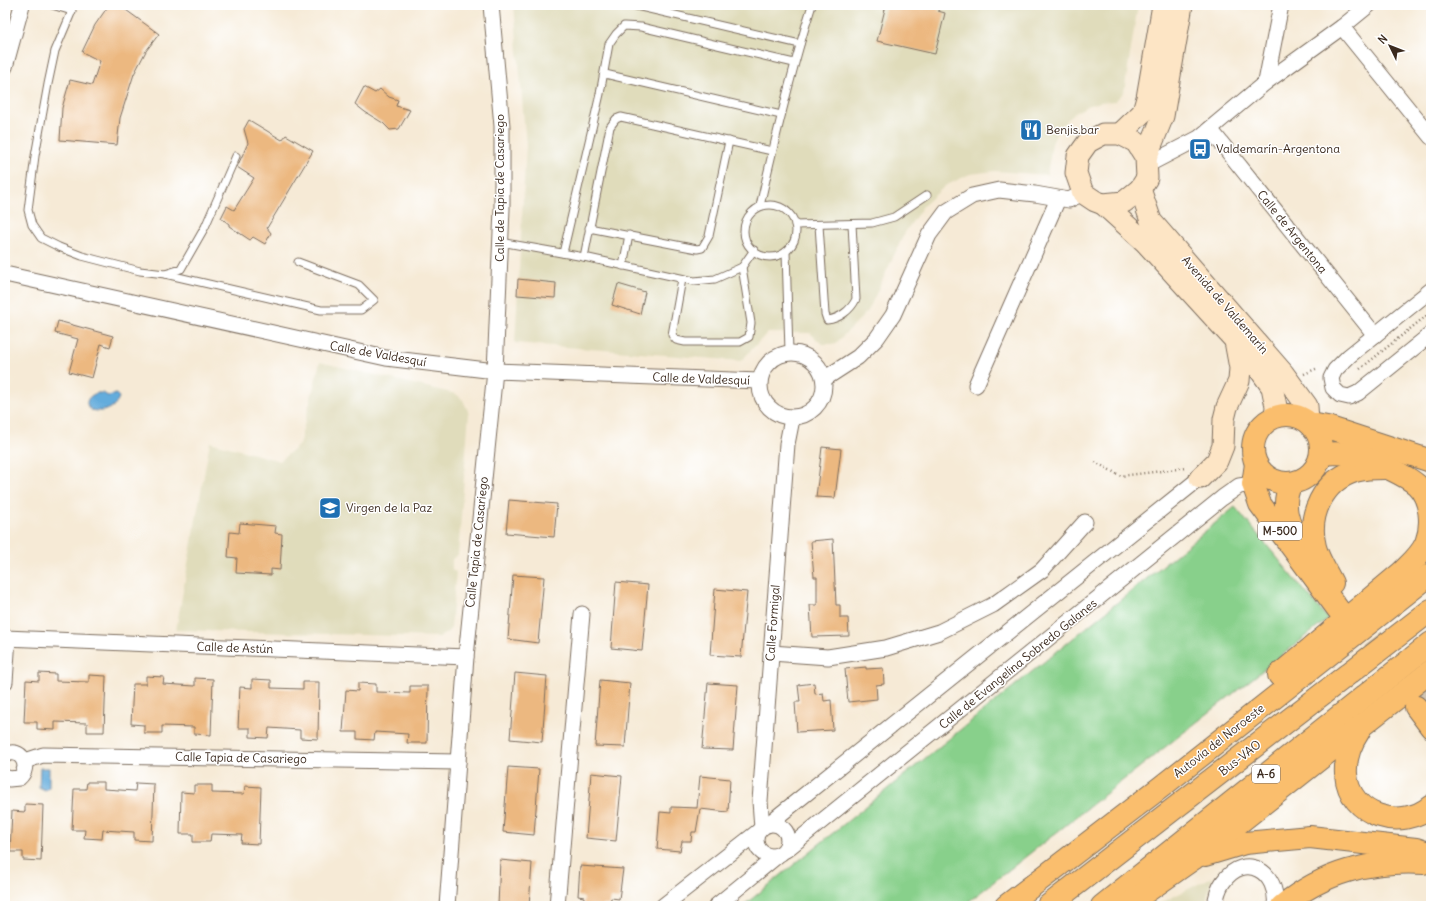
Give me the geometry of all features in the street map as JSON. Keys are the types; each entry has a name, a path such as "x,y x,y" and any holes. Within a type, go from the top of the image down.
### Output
{"highway":[{"path":"1275,416 1287,414 1313,417 1327,427 1431,461"},
{"name":"M-500","path":"1275,416 1262,425 1256,433 1253,443 1252,453 1254,474 1260,504 1344,608 1332,584 1304,550 1294,535 1288,520 1286,494 1291,483"},
{"path":"1254,474 1285,484 1310,475 1317,466 1321,454 1313,417"},
{"path":"1161,787 1204,736 1401,573 1418,556 1426,542 1430,525 1427,502 1418,486 1408,478 1389,468 1356,455 1337,453 1321,454"},
{"path":"1332,584 1315,548 1312,532 1313,517 1318,504 1323,494 1342,476 1368,468 1389,468"},
{"name":"Autovía del Noroeste","path":"1006,906 1161,787 1431,574"},
{"name":"Bus-VAO","path":"1048,906 1431,610"},
{"path":"1069,906 1309,715 1410,626"},
{"name":"A-6","path":"1102,906 1431,643"},
{"path":"1126,906 1193,859 1431,671"},
{"path":"1424,706 1431,727"},
{"path":"1363,725 1355,737 1349,751 1346,770 1350,790 1358,802 1372,813 1384,818 1395,819 1413,817 1431,806"},
{"path":"1193,859 1245,843 1310,837 1416,849 1431,854"},
{"path":"1282,906 1322,879 1350,870 1393,862 1431,864"}],"street":[{"path":"5,67 22,5"},
{"name":"Calle de Tapia de Casariego","path":"490,5 502,126 500,242 495,371"},
{"path":"1120,134 1143,112 1147,98 1163,5"},
{"path":"1147,161 1136,142 1120,134 1103,134 1088,142 1078,156 1076,173 1083,192 1095,201 1103,204 1124,202 1140,189 1147,178 1147,161 1163,116 1182,5"},
{"path":"1266,82 1280,5"},
{"path":"1147,161 1194,141 1266,82 1342,28 1369,5"},
{"path":"1342,28 1431,138"},
{"name":"Calle de Argentona","path":"1210,129 1375,335"},
{"name":"Avenida de Valdemarín","path":"1140,189 1151,221 1264,350 1313,417"},
{"path":"824,379 858,357 877,338 893,315 930,235 946,212 972,196 999,190 1035,194 1068,200 1083,192"},
{"path":"976,385 1058,199"},
{"name":"Avenida de Valdemarín","path":"1103,204 1145,242 1252,359 1272,387 1276,406 1275,416"},
{"name":"Calle de Valdesquí","path":"5,274 386,358 495,371 759,381"},
{"path":"1431,290 1349,356 1335,370 1332,378 1333,388 1340,395 1349,397 1358,393 1431,334"},
{"path":"663,906 763,828 1205,474 1217,461 1223,446 1226,406 1239,381 1240,368 1235,341"},
{"path":"789,352 804,356 816,362 824,374 824,379 824,390 818,404 812,412 792,419 772,412 762,399 759,381 767,364 776,357 789,352"},
{"name":"Calle Tapia de Casariego","path":"447,906 466,657 495,371"},
{"path":"1313,417 1416,448 1431,450"},
{"name":"Calle Formigal","path":"763,828 760,801 787,444 792,419"},
{"name":"Calle de Evangelina Sobredo Galanes","path":"716,906 1222,498 1254,474"},
{"path":"771,653 828,657 886,648 939,632 993,605 1042,570 1085,522"},
{"path":"557,906 582,614"},
{"path":"5,682 6,638"},
{"name":"Calle de Astún","path":"6,638 466,657"},
{"path":"5,777 14,779 22,775 25,770 25,761 18,754 6,751"},
{"name":"Calle Tapia de Casariego","path":"25,761 42,755 458,762"},
{"path":"777,824 785,830 789,840 781,853 767,856 759,850 756,840 763,828 777,824"},
{"path":"1215,906 1222,883 1234,871 1247,866 1256,868 1265,873 1271,880 1276,891 1276,906"}],"lane":[{"path":"52,5 72,11 55,51 35,156 28,204 32,225 41,238 82,256 321,310 361,310 374,300 359,285 298,262"},
{"path":"632,5 800,44"},
{"path":"786,252 772,257 758,254 747,244 743,229 749,216 760,206 794,64 812,5"},
{"path":"563,253 604,74 609,44 624,26 641,27 794,64"},
{"path":"604,74 781,115"},
{"path":"584,257 610,127 616,119 621,117 772,151"},
{"path":"590,228 697,249 702,248 706,244 709,236 729,141"},
{"path":"165,274 181,269 205,227 236,156"},
{"path":"795,225 819,226 872,223 894,217 927,195"},
{"path":"760,206 775,205 788,212 795,225 794,240 786,252 789,352"},
{"path":"819,226 825,314 827,320 835,320 853,306 856,299 852,224"},
{"path":"623,266 629,235"},
{"path":"500,242 584,257 694,281 715,278 742,267 754,250"},
{"path":"682,279 672,335 676,340 685,342 740,342 749,337 751,323 742,267"}],"path":[{"path":"1360,369 1431,312"},
{"path":"1095,462 1121,476 1200,466 1205,474"}],"shaded area":[{"path":"514,5 1138,5 1124,92 1115,101 1100,102 1087,106 1073,114 1058,130 1052,143 1047,175 995,171 970,174 945,186 923,206 904,234 868,311 835,344 822,344 810,333 767,333 741,361 515,343 526,145"},
{"name":"Virgen de la Paz","path":"320,362 456,394 463,400 469,413 458,555 452,559 452,570 456,572 451,628 447,633 439,637 176,630 210,442 280,461 299,445"},
{"path":"1212,877 1205,906 1155,906"}],"green space":[{"path":"1235,507 1328,619 963,906 743,906"}],"water":[{"path":"97,393 103,393 108,396 116,394 119,397 114,405 108,410 95,411 91,410 87,405 87,402 91,396"},
{"path":"40,768 49,768 49,787 45,790 39,787"}],"building":[{"path":"109,5 119,5 159,34 146,51 134,74 120,118 117,145 60,140 62,108 70,80 92,85 100,61 82,52 95,25"},
{"path":"886,5 939,5 938,11 945,13 935,54 877,41"},
{"path":"364,87 375,93 380,89 389,97 398,100 396,106 410,110 399,129 390,130 383,123 355,104"},
{"path":"249,120 282,140 286,135 313,151 267,228 271,233 265,244 253,237 250,240 229,226 229,224 221,218 227,206 234,210 254,178 237,167 248,143 244,129"},
{"path":"518,279 556,283 555,298 517,295"},
{"path":"618,284 645,292 640,314 612,305"},
{"path":"58,321 113,336 110,347 101,344 92,378 69,372 78,339 55,333"},
{"path":"822,447 841,449 835,498 816,497"},
{"path":"509,500 557,504 554,537 506,533"},
{"path":"240,523 276,526 275,533 282,534 280,570 271,569 271,575 236,573 237,558 228,557 230,532 239,533"},
{"path":"833,539 836,605 840,605 840,618 848,618 849,636 812,637 810,605 817,605 817,577 814,577 811,541"},
{"path":"513,575 544,577 538,643 508,639"},
{"path":"616,582 648,585 642,651 611,648"},
{"path":"715,589 747,592 741,657 710,655"},
{"path":"866,667 866,669 883,668 884,684 876,685 877,699 848,702 845,669"},
{"path":"39,673 56,674 56,681 89,682 89,675 106,676 104,732 87,732 87,723 55,722 55,730 37,729 37,722 24,722 26,680 39,681"},
{"path":"515,673 547,676 542,742 510,739"},
{"path":"146,676 164,677 163,684 195,686 195,678 213,679 211,735 194,734 194,727 162,726 162,733 144,733 144,725 131,724 133,684 146,684"},
{"path":"252,679 271,680 271,688 303,689 303,682 319,682 318,739 300,738 300,730 269,728 268,738 250,737 250,728 238,728 240,687 252,688"},
{"path":"600,680 630,683 625,747 595,746"},
{"path":"358,683 376,684 376,692 410,693 410,686 428,686 427,743 407,743 408,734 375,732 374,740 357,739 357,732 343,732 346,690 358,691"},
{"path":"708,683 738,685 733,750 702,749"},
{"path":"814,683 815,694 823,693 824,701 831,700 833,730 797,732 795,702 800,702 798,685"},
{"path":"508,767 539,769 534,835 503,832"},
{"path":"591,773 622,776 616,841 586,838"},
{"path":"700,776 730,779 728,812 700,809 696,832 692,832 691,841 682,841 680,851 657,849 660,812 671,813 671,807 697,808"},
{"path":"87,782 104,782 104,789 135,791 136,783 154,784 152,841 134,840 134,832 103,830 102,839 84,838 85,830 72,830 74,789 86,789"},
{"path":"194,785 212,785 212,793 244,794 245,786 261,787 259,844 241,843 242,835 211,834 210,842 193,842 193,834 180,834 181,792 194,793"},
{"path":"25,804 43,805 41,861 23,860 23,852 10,852 12,811 25,812"},
{"path":"500,860 532,863 529,906 498,906"},
{"path":"580,866 623,869 619,899 611,898 609,905 583,906 584,897 578,896"}],"tunnel":[{"path":"1353,612 1392,663 1425,701"}],"place":[{"name":"Benjis.bar","path":"1031,130"},
{"name":"Valdemarín-Argentona","path":"1200,149"},
{"name":"Virgen de la Paz","path":"330,508"}]}
